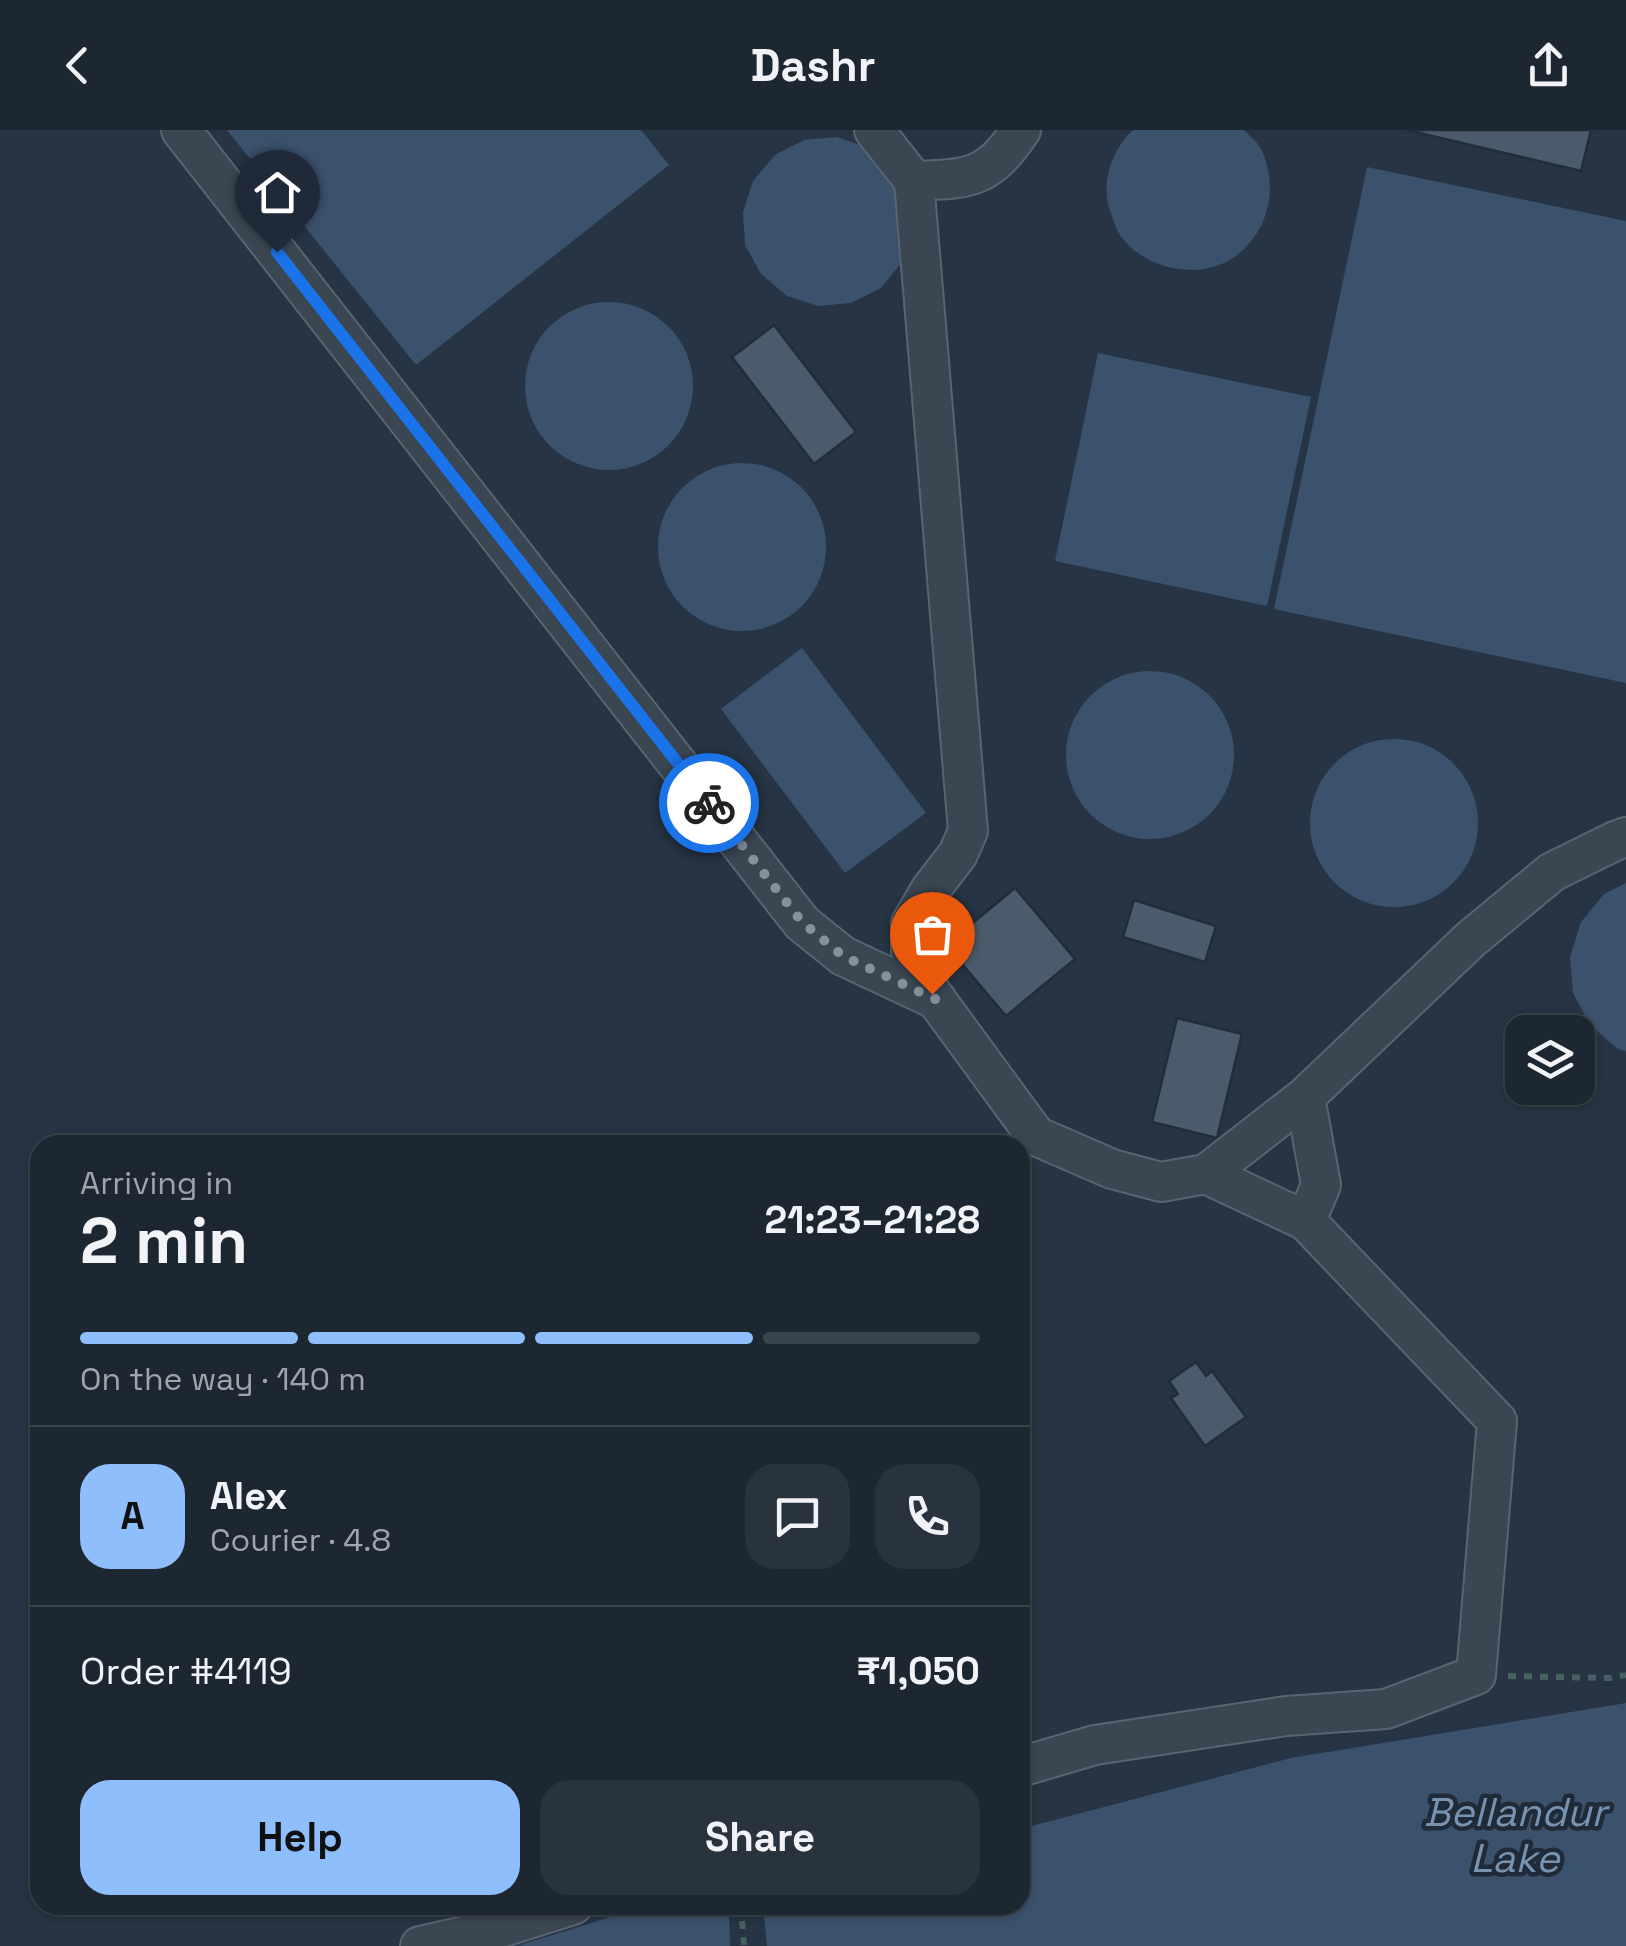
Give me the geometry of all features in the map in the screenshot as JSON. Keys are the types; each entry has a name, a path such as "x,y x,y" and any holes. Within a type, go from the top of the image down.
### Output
{"lane":[{"path":"181,130 802,922 843,956 937,1000"},
{"path":"874,130 914,181 968,831 958,854 931,889 912,924 911,953 937,1000 1036,1136 1112,1170 1161,1182 1206,1174 1305,1097 1471,938 1552,872 1626,838"},
{"path":"914,181 954,180 985,170 1004,155 1020,130"},
{"path":"1305,1097 1321,1184 1306,1222"},
{"path":"1030,1764 1095,1746 1286,1716 1386,1709 1476,1675 1497,1421 1306,1222 1206,1174"},
{"path":"420,1946 541,1915"}],"path":[{"path":"1476,1675 1610,1678 1626,1674"},
{"path":"741,1915 744,1946"}],"water":[{"path":"227,130 641,130 669,165 416,365"},
{"path":"1133,130 1244,130 1254,140 1266,162 1270,192 1263,222 1245,248 1219,265 1186,270 1153,262 1127,243 1109,208 1107,187 1115,155"},
{"path":"837,137 869,148 894,169 902,262 881,288 851,303 818,306 787,296 761,274 745,245 743,212 753,181 775,155 804,140"},
{"path":"1367,167 1626,221 1626,683 1274,609"},
{"path":"609,302 641,308 668,327 687,354 693,386 687,418 668,445 641,464 609,470 577,464 550,445 531,418 525,386 531,354 550,327 577,308"},
{"path":"1098,353 1311,397 1267,606 1055,561"},
{"path":"742,463 774,469 801,488 820,515 826,547 820,579 801,606 774,625 742,631 710,625 683,606 664,579 658,547 664,515 683,488 710,469"},
{"path":"802,648 926,813 845,873 721,709"},
{"path":"1150,671 1182,677 1210,695 1228,723 1234,755 1228,787 1210,815 1182,833 1150,839 1118,833 1090,815 1072,787 1066,755 1072,723 1090,695 1118,677"},
{"path":"1394,739 1426,745 1454,763 1472,791 1478,823 1472,855 1454,883 1426,901 1394,907 1362,901 1334,883 1316,855 1310,823 1316,791 1334,763 1362,745"},
{"path":"1626,883 1626,1051 1595,1029 1595,1015 1585,1015 1573,993 1570,957 1581,922 1604,894"},
{"name":"Bellandur Lake","path":"1626,1703 1626,1946 767,1946 764,1915 1030,1915 1030,1826 1291,1758"},
{"path":"617,1915 729,1915 730,1946 517,1946"}],"building":[{"path":"1407,130 1591,130 1581,171"},
{"path":"774,325 856,432 814,464 732,357"},
{"path":"1015,888 1075,959 1006,1016 946,945"},
{"path":"1134,900 1216,926 1205,962 1123,937"},
{"path":"1177,1018 1242,1034 1217,1138 1152,1122"},
{"path":"1196,1362 1206,1376 1212,1371 1246,1417 1205,1446 1171,1398 1178,1394 1169,1381"}],"way so far":[{"path":"709,803 802,922 843,956 937,1000 932,994"}],"route":[{"path":"277,252 709,803"}]}
